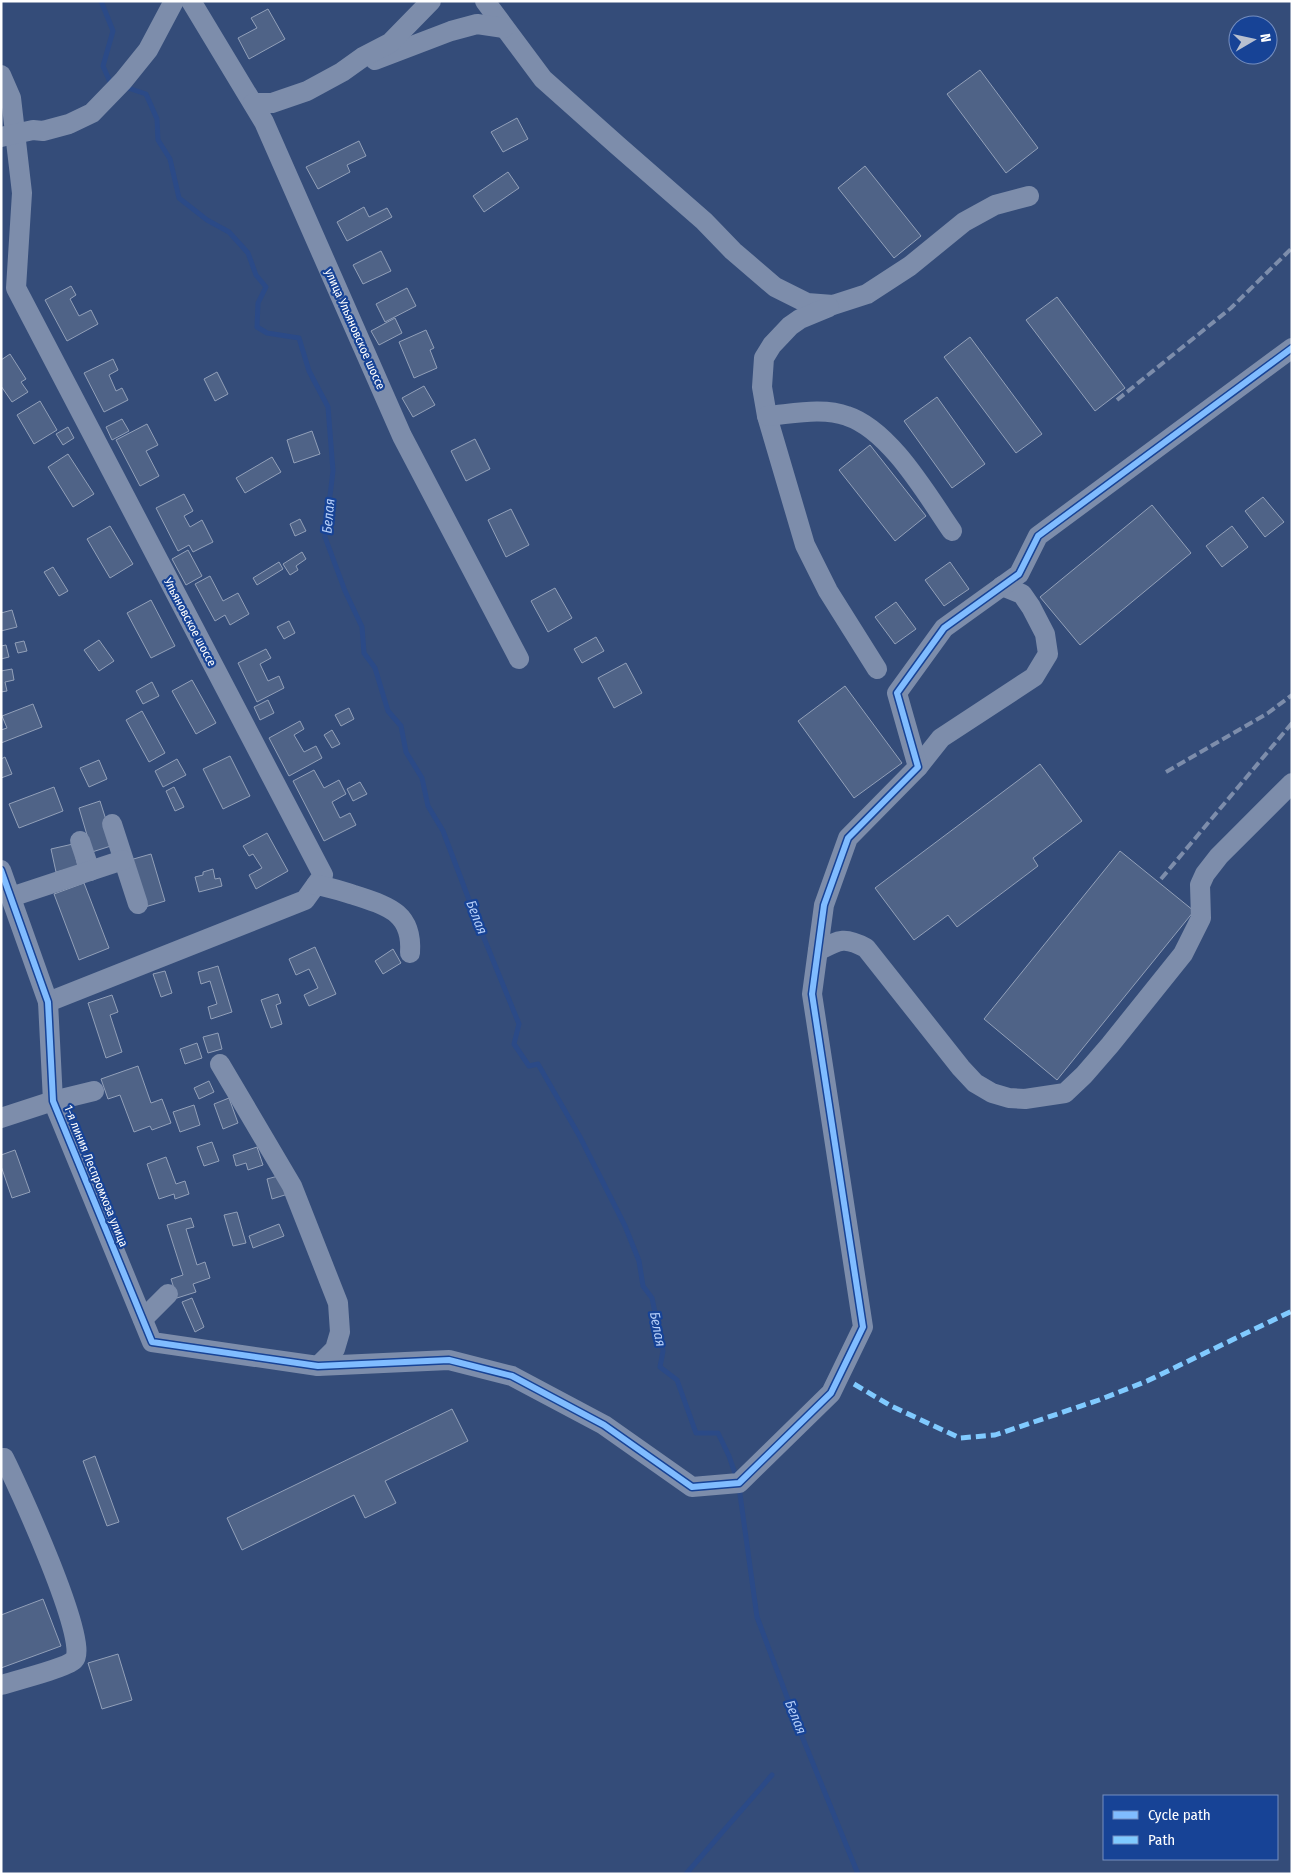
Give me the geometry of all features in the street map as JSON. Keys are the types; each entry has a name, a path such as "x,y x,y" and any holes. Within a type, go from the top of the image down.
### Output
{"street":[{"path":"8,136 34,130 44,131 68,124 92,113 123,81 148,50 174,1"},
{"name":"улица Ульяновское шоссе","path":"191,1 264,122 402,436 519,658"},
{"path":"253,103 272,103 307,91 347,69 363,57 390,43 431,1"},
{"path":"485,1 543,79 704,221 734,251 775,287 807,303 833,305"},
{"path":"347,69 387,57 451,31 477,24 504,28"},
{"path":"1,75 11,98 8,136 22,193 16,288"},
{"path":"877,669 828,591 805,545 767,416 762,387 764,358 772,345 790,326 800,319 833,305 867,294 910,266 964,222 995,205 1029,196"},
{"path":"1,260 16,288"},
{"name":"Ульяновское шоссе","path":"16,288 323,876 316,885"},
{"path":"918,766 897,693 944,628 1018,574 1038,536 1292,348"},
{"path":"767,416 822,412 847,416 873,429 904,463 952,531"},
{"path":"318,1366 449,1360 512,1376 604,1425 692,1488 739,1483 831,1393 863,1327 812,994 824,904 848,838 918,766 941,738 1034,678 1048,654 1044,634 1031,607 1022,594 1002,586"},
{"path":"818,950 836,941 850,940 866,948 961,1068 975,1083 992,1093 1025,1100 1065,1093 1110,1045 1183,954 1201,918 1200,885 1205,874 1219,856 1292,783"},
{"path":"112,824 138,904"},
{"path":"80,842 90,871"},
{"path":"11,897 124,860"},
{"name":"1-я линия Леспромхоза улица","path":"1,870 48,1002 53,1101 152,1342 318,1366"},
{"path":"48,1002 305,900 316,885 330,887 381,904 400,915 408,929 411,941 410,953"},
{"path":"220,1064 292,1186 338,1303 340,1332 335,1348 327,1359 318,1366"},
{"path":"1,1118 53,1101 94,1091"},
{"path":"143,1319 168,1294"},
{"path":"1,1458 4,1458 22,1495 69,1613 77,1653 74,1660 63,1666 1,1685"}],"building":[{"path":"268,9 285,39 249,59 238,38 257,28 251,18"},
{"path":"980,70 1038,148 1006,173 947,94"},
{"path":"517,118 528,139 503,152 491,132"},
{"path":"359,141 366,156 347,165 350,172 318,189 306,167"},
{"path":"865,166 921,236 894,258 838,188"},
{"path":"508,172 519,188 484,212 473,196"},
{"path":"364,207 369,217 387,208 392,217 347,241 337,222"},
{"path":"381,251 391,271 363,284 353,265"},
{"path":"71,286 76,295 70,299 79,316 91,310 98,324 67,341 45,300"},
{"path":"407,288 416,306 385,322 376,304"},
{"path":"1057,297 1125,388 1095,411 1026,320"},
{"path":"395,318 402,333 379,345 371,331"},
{"path":"426,330 434,348 430,350 437,368 414,378 399,342"},
{"path":"970,337 1042,434 1016,453 944,357"},
{"path":"10,354 26,379 21,382 28,392 12,402 1,386 1,360"},
{"path":"113,359 118,370 109,375 116,391 122,388 128,400 104,412 84,373"},
{"path":"217,372 228,394 215,401 204,379"},
{"path":"424,386 435,405 413,417 402,398"},
{"path":"937,397 985,464 952,488 904,421"},
{"path":"40,401 57,430 34,444 17,415"},
{"path":"122,419 129,431 112,440 106,427"},
{"path":"147,424 158,445 146,451 159,476 140,486 116,440"},
{"path":"68,427 74,438 63,445 56,434"},
{"path":"312,431 320,454 294,463 287,440"},
{"path":"475,439 490,469 466,481 451,451"},
{"path":"870,445 926,516 895,541 839,470"},
{"path":"68,454 94,494 73,507 48,467"},
{"path":"272,457 281,472 245,493 236,478"},
{"path":"184,494 193,511 184,516 190,527 202,520 213,542 193,552 189,545 178,551 156,508"},
{"path":"1263,497 1284,522 1265,537 1245,511"},
{"path":"1152,505 1191,553 1080,645 1040,597"},
{"path":"511,509 529,545 506,557 488,520"},
{"path":"300,519 306,531 295,536 290,524"},
{"path":"110,526 133,564 110,578 87,539"},
{"path":"1232,526 1248,547 1222,567 1206,546"},
{"path":"188,550 202,576 186,585 172,559"},
{"path":"302,552 306,559 296,566 298,570 290,575 283,564"},
{"path":"279,562 283,569 257,585 253,578"},
{"path":"950,562 969,589 944,606 925,580"},
{"path":"53,567 68,591 59,596 44,572"},
{"path":"210,576 223,601 238,593 249,614 230,625 225,615 215,621 195,584"},
{"path":"555,588 572,618 548,632 531,601"},
{"path":"151,600 175,646 151,658 127,613"},
{"path":"896,602 916,629 895,644 875,617"},
{"path":"12,610 17,627 1,631 1,613"},
{"path":"289,621 295,633 284,639 277,627"},
{"path":"596,637 604,651 582,663 574,649"},
{"path":"99,640 114,661 99,671 84,650"},
{"path":"24,641 27,651 18,653 15,643"},
{"path":"6,645 9,657 1,659 1,646"},
{"path":"266,649 271,658 260,664 268,681 279,676 284,688 257,702 238,663"},
{"path":"626,663 642,693 614,708 598,678"},
{"path":"12,669 14,680 5,682 7,691 1,692 1,671"},
{"path":"192,680 216,723 196,734 172,691"},
{"path":"152,682 159,696 143,704 136,691"},
{"path":"845,686 902,763 854,798 798,721"},
{"path":"268,700 274,713 260,720 254,707"},
{"path":"33,704 42,727 1,743 1,730 7,728 2,716"},
{"path":"349,708 354,719 341,726 335,715"},
{"path":"142,711 165,753 149,762 126,720"},
{"path":"300,721 304,729 294,735 304,752 316,746 322,758 289,776 269,738"},
{"path":"332,730 340,744 332,748 324,735"},
{"path":"230,756 250,796 223,809 203,769"},
{"path":"5,757 12,774 1,778 1,759"},
{"path":"177,759 186,775 163,787 155,771"},
{"path":"99,760 107,779 89,787 80,768"},
{"path":"1040,764 1082,821 1033,858 1038,866 957,927 948,915 914,940 875,888"},
{"path":"314,770 324,788 339,780 346,794 332,802 340,818 350,813 356,825 324,841 293,781"},
{"path":"360,782 367,794 353,801 347,789"},
{"path":"54,787 63,811 19,828 9,804"},
{"path":"174,787 184,807 175,811 166,791"},
{"path":"100,801 114,845 92,852 79,808"},
{"path":"267,833 288,871 256,889 249,875 262,868 253,854 249,856 243,846"},
{"path":"73,844 78,867 56,872 51,849"},
{"path":"1120,851 1194,911 1057,1080 984,1019"},
{"path":"151,854 165,901 145,907 130,860"},
{"path":"213,869 215,879 220,878 222,886 199,892 195,877"},
{"path":"84,883 109,948 79,960 54,894"},
{"path":"315,947 336,994 309,1006 304,995 318,988 309,969 296,975 289,959"},
{"path":"393,949 401,963 383,974 375,961"},
{"path":"218,966 232,1012 211,1019 208,1007 217,1004 210,981 201,984 198,972"},
{"path":"165,971 172,993 161,997 153,974"},
{"path":"278,994 281,1003 276,1005 282,1024 271,1028 261,1000"},
{"path":"112,995 118,1012 110,1015 122,1052 106,1058 88,1003"},
{"path":"218,1033 222,1049 208,1053 203,1037"},
{"path":"197,1043 202,1058 185,1064 180,1049"},
{"path":"138,1066 151,1103 162,1099 171,1123 152,1130 150,1126 134,1132 120,1095 108,1099 101,1079"},
{"path":"209,1081 214,1092 199,1099 194,1088"},
{"path":"229,1098 238,1123 223,1129 214,1104"},
{"path":"194,1105 200,1125 180,1132 173,1112"},
{"path":"212,1142 219,1161 204,1166 197,1147"},
{"path":"257,1147 263,1165 248,1170 246,1163 236,1166 233,1155"},
{"path":"15,1150 30,1192 12,1198 1,1166 1,1155"},
{"path":"166,1157 176,1184 185,1181 189,1194 175,1199 174,1194 159,1199 147,1164"},
{"path":"282,1175 288,1194 272,1199 267,1179"},
{"path":"237,1212 246,1243 233,1246 224,1215"},
{"path":"191,1218 194,1227 186,1229 197,1265 205,1262 210,1278 193,1284 196,1292 177,1298 171,1279 183,1275 167,1225"},
{"path":"279,1224 284,1236 253,1248 249,1236"},
{"path":"192,1298 204,1327 195,1332 182,1302"},
{"path":"452,1409 468,1441 385,1481 396,1503 365,1518 354,1495 242,1550 227,1518"},
{"path":"95,1456 119,1522 107,1526 83,1461"},
{"path":"43,1599 61,1646 1,1668 1,1615"},
{"path":"118,1654 132,1700 102,1709 88,1663"}],"waterway":[{"name":"Белая","path":"101,1 113,31 103,66 110,82 114,83"},
{"name":"Белая","path":"125,87 146,94 157,119 158,140 170,159 179,198 207,220 229,232 248,253 256,275 266,287 258,303 257,327 267,333 299,338 309,371 328,407 333,471 325,537 345,591 362,627 364,653 375,668 388,711 401,726 406,752 422,778 428,806 443,831 519,1024 514,1044 529,1066 538,1064 580,1137 625,1226 639,1261 643,1286 652,1298 663,1351 660,1367 677,1380 696,1433 718,1433 737,1479"},
{"name":"Белая","path":"739,1487 757,1617 799,1729 858,1874"},
{"path":"686,1874 772,1775"}],"railway":[{"path":"1117,400 1231,308 1292,248"},
{"path":"1166,772 1268,713 1292,695"},
{"path":"1161,879 1292,723"}],"marked path":[{"path":"854,1384 891,1406 960,1438 995,1435 1099,1400 1147,1381 1292,1311"}],"cycle path":[{"path":"1,870 48,1002 53,1101 152,1342 318,1366 449,1360 512,1376 604,1425 692,1487 739,1483 831,1393 863,1327 812,994 824,905 848,838 918,767 897,693 944,628 1019,574 1038,536 1292,348"}]}
